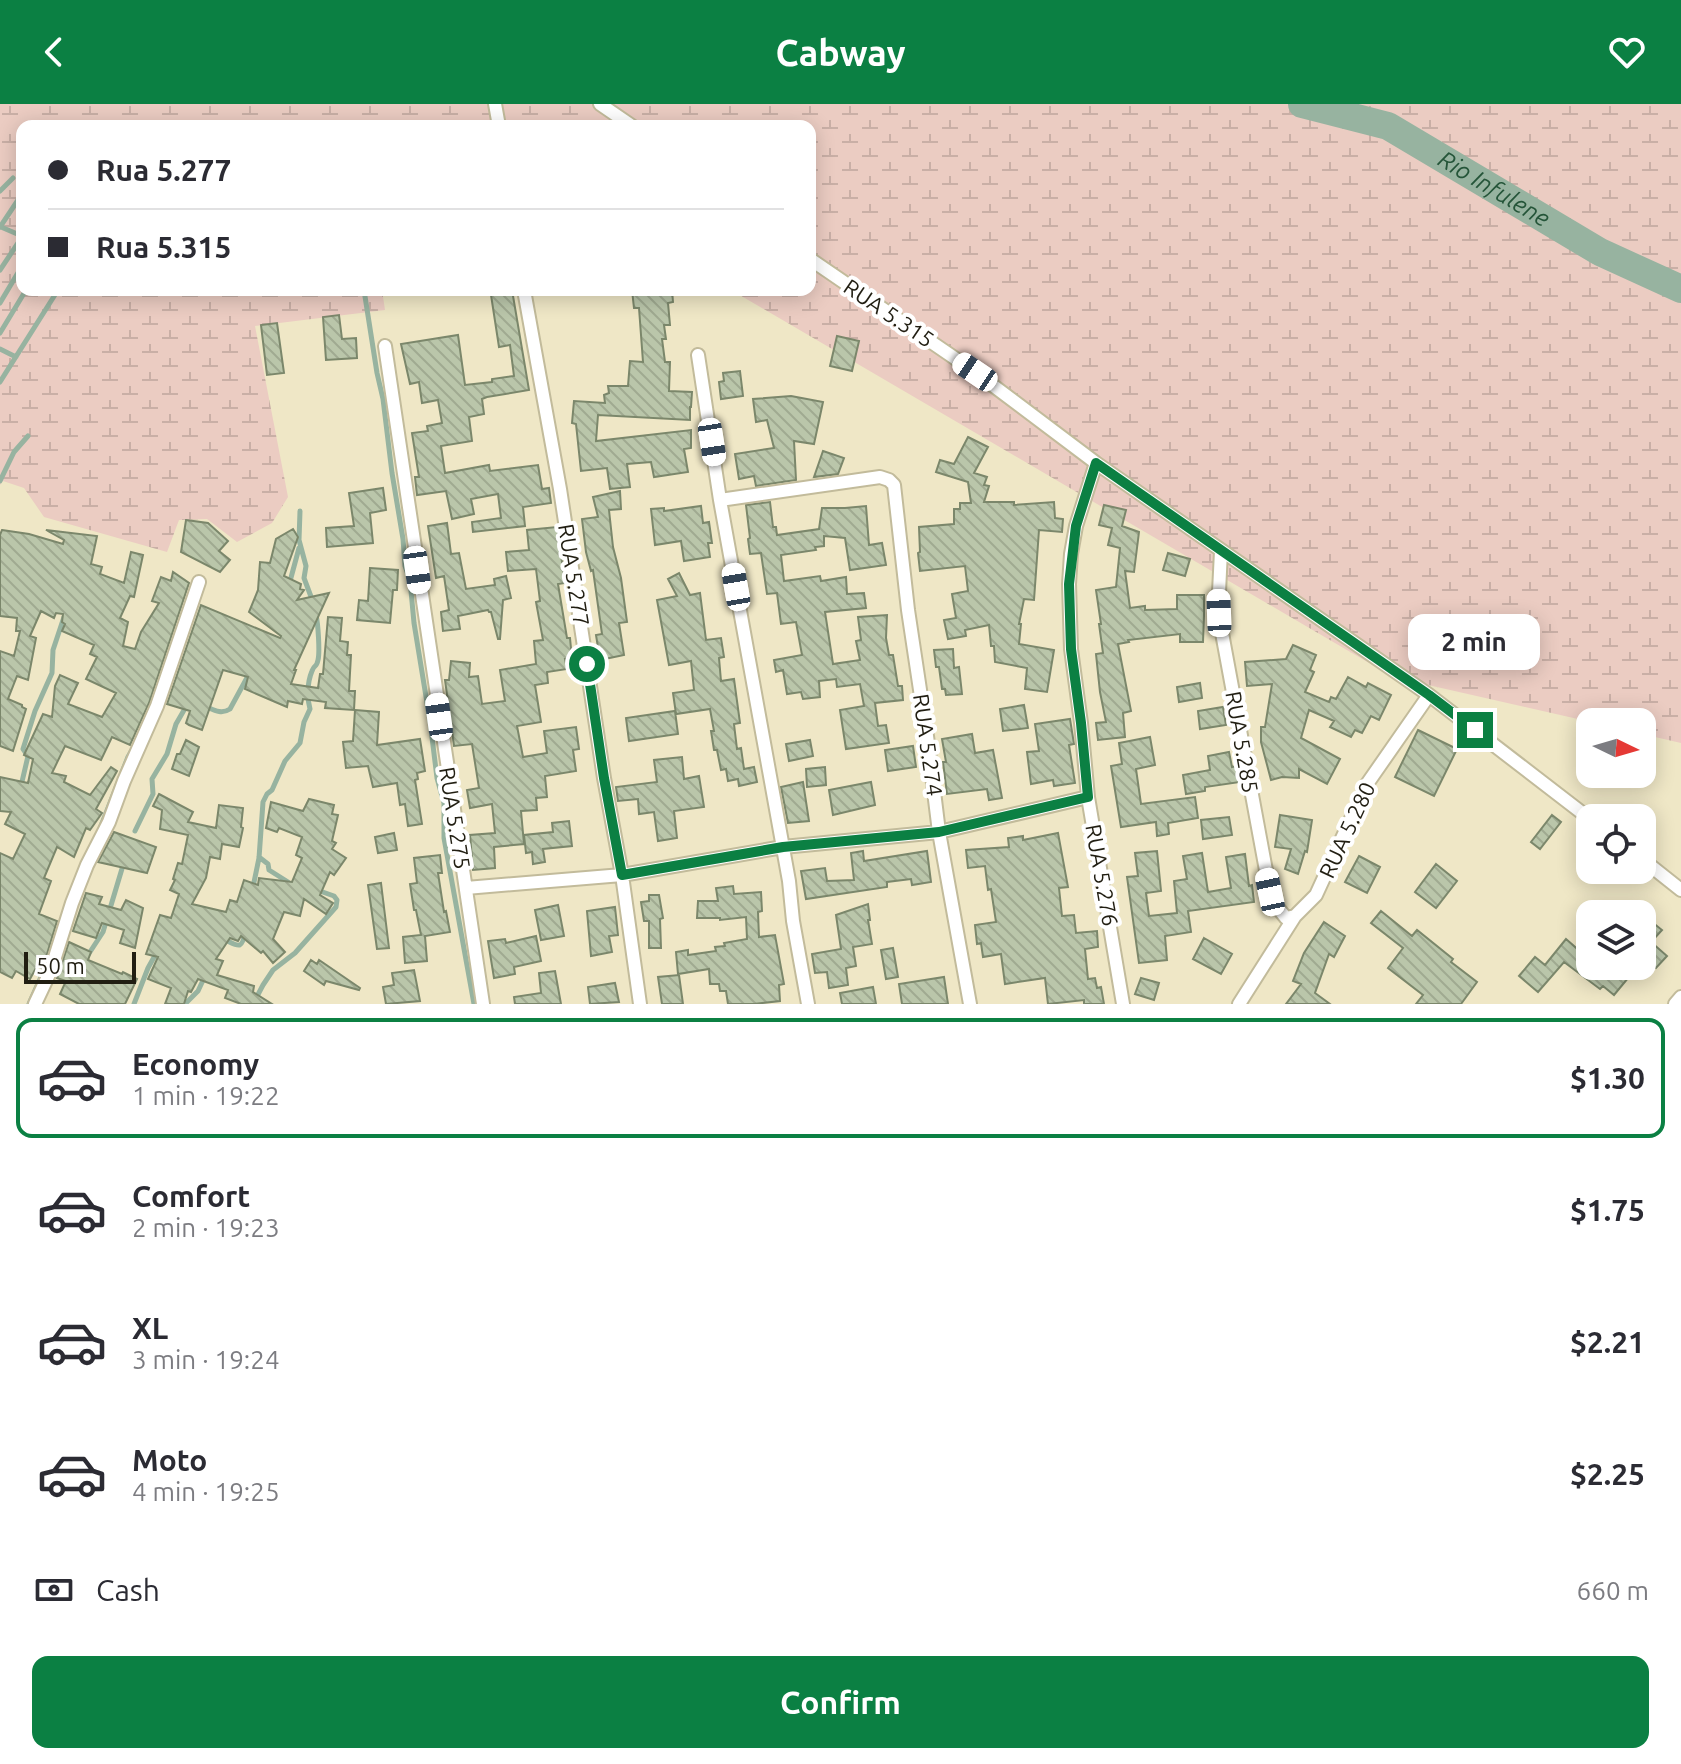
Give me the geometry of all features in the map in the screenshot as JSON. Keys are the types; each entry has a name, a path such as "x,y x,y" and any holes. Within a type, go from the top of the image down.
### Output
{"street":[{"path":"600,104 623,120"},
{"name":"RUA 5.315","path":"816,263 975,372 1096,463 1429,695 1576,808"},
{"name":"RUA 5.277","path":"525,296 560,489 640,1004"},
{"name":"RUA 5.275","path":"385,346 483,1004"},
{"path":"698,355 720,500 808,1004"},
{"name":"RUA 5.276","path":"1096,463 1076,526 1069,584 1071,649 1088,797 1123,1004"},
{"name":"RUA 5.274","path":"720,500 880,477 894,485 939,832 970,1004"},
{"name":"RUA 5.285","path":"1221,551 1219,592 1222,633 1261,849 1270,892 1278,908 1286,918 1295,916"},
{"path":"35,1004 51,970 87,865 109,822 157,706 199,582"},
{"name":"RUA 5.280","path":"1239,1004 1295,916 1316,895 1367,784 1429,695"},
{"path":"466,888 622,875 783,847 939,832 1088,797"},
{"path":"1656,870 1681,890"},
{"path":"1675,1004 1681,997"}],"green space":[{"path":"0,104 1681,104 1681,743 1656,737 1656,708 1576,708 1576,719 1393,677 741,296 816,296 816,120 16,120 16,296 383,296 385,310 255,326 288,497 272,523 237,542 207,519 179,520 167,552 44,517 24,488 3,481 0,485"}],"building":[{"path":"491,296 513,296 529,390 482,399 484,414 469,417 472,441 441,446 445,473 489,465 490,471 538,465 542,489 549,488 551,503 523,507 525,526 473,532 472,522 501,518 498,494 471,499 474,514 452,519 446,491 417,495 415,477 419,477 412,433 428,431 427,426 442,423 438,400 422,403 419,382 410,384 401,344 458,335 465,385 514,376 510,345 499,347"},
{"path":"633,296 672,296 673,302 668,303 670,325 664,325 666,339 662,339 665,362 670,362 669,391 692,392 690,420 598,415 596,441 691,430 691,448 684,449 688,472 654,477 651,462 627,464 630,487 610,489 607,468 581,471 576,424 572,423 574,401 605,403 608,386 628,386 630,361 643,362 639,308 634,308"},
{"path":"339,315 342,339 356,338 357,358 326,360 323,317"},
{"path":"277,323 284,373 267,375 261,325"},
{"path":"837,336 859,341 852,371 830,366"},
{"path":"740,371 743,396 721,399 719,382 724,381 723,373"},
{"path":"791,396 823,402 814,444 794,441 796,480 756,486 754,476 739,479 735,454 774,448 767,420 756,422 753,399"},
{"path":"968,437 988,447 974,473 987,477 984,485 989,486 984,502 1014,502 1014,505 1054,502 1055,518 1063,519 1062,532 1039,530 1034,600 1024,599 1019,624 1019,644 1054,650 1047,692 1025,689 1027,668 995,662 989,625 965,630 966,636 948,639 944,620 956,618 952,594 968,591 965,566 920,571 919,527 954,524 954,509 960,509 960,503 971,503 968,482 936,472 940,460 954,464"},
{"path":"823,451 844,458 838,474 814,477"},
{"path":"383,488 386,510 370,513 373,543 327,547 326,528 354,526 349,493"},
{"path":"620,491 621,509 609,510 627,622 619,623 624,655 600,660 596,635 602,634 582,519 598,517 593,497"},
{"path":"770,502 777,535 819,529 822,508 866,506 869,545 882,543 886,565 850,570 845,538 824,536 824,546 815,547 816,550 781,555 784,581 820,576 821,581 846,577 847,594 864,593 866,608 825,612 833,664 860,660 856,641 861,640 858,617 887,615 889,655 893,655 903,700 875,703 878,726 886,725 889,743 846,749 840,710 864,706 860,684 837,687 836,679 819,681 820,697 803,699 801,692 787,694 783,670 776,672 774,660 802,655 796,622 781,624 777,593 767,594 761,553 750,554 746,505"},
{"path":"1104,505 1126,510 1122,526 1139,532 1134,572 1125,571 1130,608 1177,609 1177,595 1204,595 1204,616 1203,642 1180,642 1180,634 1118,644 1131,711 1123,713 1125,737 1098,740 1096,723 1106,722 1096,654 1103,653 1096,590 1116,587 1120,548 1108,545 1112,528 1099,525"},
{"path":"701,506 703,523 709,522 710,557 684,561 681,541 655,545 651,509 664,508 664,511"},
{"path":"186,520 208,523 228,541 219,551 230,560 220,572 181,552"},
{"path":"447,523 451,554 459,553 466,589 495,585 494,579 506,576 511,598 503,600 500,639 488,610 458,616 460,629 443,631 441,612 449,610 444,576 436,578 428,526"},
{"path":"557,527 565,583 558,584 572,659 565,659 567,669 547,672 548,683 535,685 541,722 517,726 523,757 547,753 544,731 576,727 579,749 573,750 576,771 545,776 547,797 536,798 537,810 521,811 524,844 494,847 495,868 473,870 470,835 495,833 492,804 470,808 467,790 479,788 472,744 454,746 445,680 449,680 451,661 470,663 469,677 478,676 482,704 505,701 500,670 536,664 534,641 543,640 536,602 540,601 536,569 508,571 506,552 529,550 527,530"},
{"path":"293,529 298,537 284,576 301,584 300,589 304,590 297,600 329,593 294,670 291,684 318,688 320,674 323,674 328,617 342,618 340,641 348,642 347,655 351,655 349,691 355,691 354,710 325,708 326,702 303,699 302,704 288,701 287,707 245,689 248,677 223,670 202,730 189,725 186,723 190,711 167,704 201,605 280,638 249,612 258,590 260,562 270,563 276,539"},
{"path":"2,530 63,544 64,540 46,530 97,536 91,564 102,567 100,574 124,583 131,552 143,555 134,597 130,596 120,618 128,622 123,646 135,649 141,632 159,603 152,601 161,577 171,581 173,572 189,583 149,703 130,745 112,737 101,760 65,746 52,773 66,776 64,782 90,795 111,767 117,771 96,809 102,813 90,830 86,828 74,857 57,847 44,878 51,881 39,914 57,921 43,967 37,966 30,979 16,971 12,978 0,972 0,853 13,859 25,834 5,824 11,812 0,811 0,777 28,783 33,759 24,755 43,714 52,717 55,686 60,675 78,683 68,704 102,717 116,693 86,679 97,657 90,654 94,645 62,631 65,624 62,622 63,614 56,613 54,618 41,611 30,636 36,638 28,680 17,676 8,699 26,709 13,751 0,746 0,651 14,656 20,631 16,631 17,618 0,616"},
{"path":"1168,553 1190,559 1185,576 1163,570"},
{"path":"370,568 398,570 390,623 357,620 359,600 368,601"},
{"path":"679,573 690,595 700,593 706,640 721,638 724,657 719,658 721,681 734,679 740,723 734,724 737,749 741,748 744,769 754,767 757,782 739,786 738,779 728,781 726,769 721,770 717,750 714,750 710,709 676,714 673,693 694,690 691,661 669,665 657,600 677,596 668,579"},
{"path":"1293,645 1316,655 1310,670 1314,672 1305,692 1329,702 1331,697 1336,699 1348,677 1391,695 1379,720 1371,716 1362,733 1355,730 1351,737 1330,727 1334,721 1309,710 1301,738 1340,759 1327,784 1299,769 1299,778 1271,780 1261,742 1261,727 1265,727 1272,684 1247,686 1245,662 1286,659"},
{"path":"953,649 954,668 959,667 962,694 946,695 945,689 942,689 939,667 936,667 934,650"},
{"path":"1200,683 1202,698 1179,702 1177,687"},
{"path":"1024,705 1028,728 1003,731 1000,709"},
{"path":"1223,707 1226,725 1200,729 1198,711"},
{"path":"355,710 379,712 377,745 420,739 425,771 417,773 418,779 415,780 422,824 408,826 405,804 400,805 397,783 373,787 368,766 346,768 343,742 353,741"},
{"path":"675,711 678,734 629,741 626,718"},
{"path":"1070,719 1074,744 1069,745 1075,783 1054,786 1053,780 1031,784 1027,752 1039,751 1035,724"},
{"path":"1418,730 1457,749 1434,796 1395,777"},
{"path":"972,734 975,753 993,750 1002,798 989,800 987,789 947,794 942,739"},
{"path":"1150,737 1155,765 1136,769 1141,804 1195,797 1198,818 1168,823 1169,834 1157,836 1156,822 1121,827 1111,766 1122,764 1119,743"},
{"path":"186,740 199,747 189,776 172,769"},
{"path":"810,740 813,756 789,761 786,744"},
{"path":"913,746 916,767 888,771 885,750"},
{"path":"1229,752 1232,767 1237,766 1240,782 1205,787 1205,791 1186,794 1183,775 1210,770 1208,756"},
{"path":"682,757 684,779 699,776 704,807 674,811 677,838 658,841 654,812 639,814 638,799 618,801 616,787 657,782 654,760"},
{"path":"825,767 826,785 807,787 806,769"},
{"path":"803,782 809,821 788,823 781,787"},
{"path":"871,782 875,805 833,815 829,790"},
{"path":"159,794 193,812 188,822 216,828 219,805 243,808 239,847 222,844 220,859 210,857 206,878 192,904 226,912 230,900 237,902 244,880 258,885 259,878 292,882 302,858 296,855 302,837 279,828 277,832 266,828 271,802 303,811 309,799 334,805 332,814 338,815 332,841 336,843 332,849 346,858 334,875 330,872 320,895 333,903 326,914 304,899 300,916 284,912 273,939 285,952 273,963 263,951 261,953 241,936 238,941 230,938 216,959 223,961 217,975 254,986 253,992 272,1004 241,1004 225,998 228,990 198,979 191,992 188,991 184,1004 165,1004 171,988 148,979 158,957 146,954 160,915 171,918 179,894 170,890 178,863 182,864 188,835 160,829 162,810 153,806"},
{"path":"1280,815 1312,820 1307,852 1298,874 1285,869 1291,849 1275,847"},
{"path":"1552,815 1561,822 1540,849 1531,842"},
{"path":"1229,817 1232,835 1203,839 1201,820"},
{"path":"569,821 572,846 543,849 545,862 533,864 532,852 526,853 524,835 553,832 552,823"},
{"path":"114,832 156,847 147,873 98,862"},
{"path":"394,833 397,850 378,853 375,837"},
{"path":"1058,833 1068,887 1059,888 1062,916 1074,915 1076,933 1097,931 1098,947 1085,949 1088,979 1095,978 1097,988 1101,987 1104,1004 1084,1004 1084,1000 1048,1004 1045,978 1005,984 1001,954 983,957 981,943 977,944 975,925 996,922 985,866 968,868 966,850 1009,847 1008,838 1023,836 1023,840"},
{"path":"863,851 864,861 927,851 931,882 912,885 911,879 887,882 887,887 806,899 801,871 825,868 827,881 854,880 851,853"},
{"path":"1157,851 1161,891 1146,893 1149,916 1177,913 1174,881 1187,879 1183,856 1202,853 1208,892 1231,888 1226,857 1245,854 1254,902 1188,911 1191,932 1165,936 1167,960 1139,963 1127,877 1138,876 1135,853"},
{"path":"440,855 442,873 438,873 450,932 425,936 427,961 405,963 403,937 421,935 410,884 417,883 414,858"},
{"path":"1359,856 1380,867 1367,893 1345,882"},
{"path":"1436,864 1457,881 1436,908 1415,892"},
{"path":"381,883 389,948 377,949 368,885"},
{"path":"733,886 734,894 761,892 759,937 775,935 784,984 779,985 780,1001 728,1004 726,991 720,991 719,984 710,984 709,969 678,974 676,952 688,950 688,955 716,951 715,947 725,946 724,943 747,939 746,917 720,920 697,918 698,901 718,901 716,888"},
{"path":"86,893 102,897 99,904 121,910 126,900 143,908 135,948 120,943 124,930 102,923 96,938 73,931"},
{"path":"649,895 659,895 663,918 660,919 661,948 649,948 649,921 644,921 641,902 649,901"},
{"path":"868,904 872,944 853,947 856,966 846,968 848,985 829,988 827,972 815,973 812,954 841,949 836,915"},
{"path":"558,905 564,936 541,940 535,910"},
{"path":"615,907 618,935 609,936 612,952 591,956 587,911"},
{"path":"1381,911 1412,936 1417,930 1477,982 1461,1004 1416,1004 1423,995 1388,968 1403,948 1371,923"},
{"path":"1324,922 1345,936 1334,957 1329,954 1315,993 1330,1004 1286,1004 1301,984 1293,981 1304,953"},
{"path":"536,936 541,961 514,967 515,974 494,978 488,941 505,939 506,943"},
{"path":"1204,938 1232,954 1221,974 1193,959"},
{"path":"1566,939 1576,948 1576,971 1564,962 1538,992 1519,976 1535,957 1545,965"},
{"path":"69,942 91,952 88,960 137,979 125,1004 79,1004 60,994 66,981 57,978"},
{"path":"1656,946 1667,956 1656,968"},
{"path":"893,948 898,977 886,979 881,950"},
{"path":"311,960 317,964 319,960 359,990 326,981 324,985 304,971"},
{"path":"414,970 420,1001 386,1004 383,987 394,985 392,973"},
{"path":"555,971 561,1004 515,1004 514,997 541,993 539,973"},
{"path":"679,975 683,1004 662,1004 658,977"},
{"path":"944,977 948,1004 902,1004 899,984"},
{"path":"1141,978 1159,983 1154,1000 1135,994"},
{"path":"1588,980 1626,980 1614,995 1603,986 1600,989"},
{"path":"615,983 619,1002 590,1004 588,987"},
{"path":"873,987 876,1004 842,1004 840,993"}],"waterway":[{"name":"Rio Infulene","path":"1302,104 1388,126 1600,252 1681,289"},
{"path":"0,191 13,178"},
{"path":"0,227 16,203"},
{"path":"1,227 16,233"},
{"path":"0,270 16,246"},
{"path":"0,303 16,276"},
{"path":"0,333 22,296"},
{"path":"0,382 54,296"},
{"path":"365,296 383,399 437,778 444,803 444,838 474,1004"},
{"path":"0,349 16,357"},
{"path":"0,481 14,452 28,436"},
{"path":"300,511 299,540 306,566 304,578 313,602"},
{"path":"289,585 299,548"},
{"path":"253,887 259,858 263,802 285,761 300,743 310,709 309,680 319,656 316,615"},
{"path":"21,786 28,756 23,749 52,673 53,650 64,617"},
{"path":"205,706 221,712 230,709 249,674"},
{"path":"135,831 153,794 152,779 167,754 176,724 187,705"},
{"path":"101,826 132,750"},
{"path":"259,857 268,864 269,870 288,882"},
{"path":"88,955 103,932 124,862"},
{"path":"253,1004 273,970 295,953 336,907 334,896 317,890"},
{"path":"223,939 240,945 245,932"},
{"path":"134,1004 158,950"},
{"path":"29,1004 48,961"},
{"path":"185,1004 198,991 205,976"}],"route":[{"path":"587,664 622,875 783,847 939,832 1088,797 1071,649 1069,584 1076,526 1096,463 1475,730"}]}
